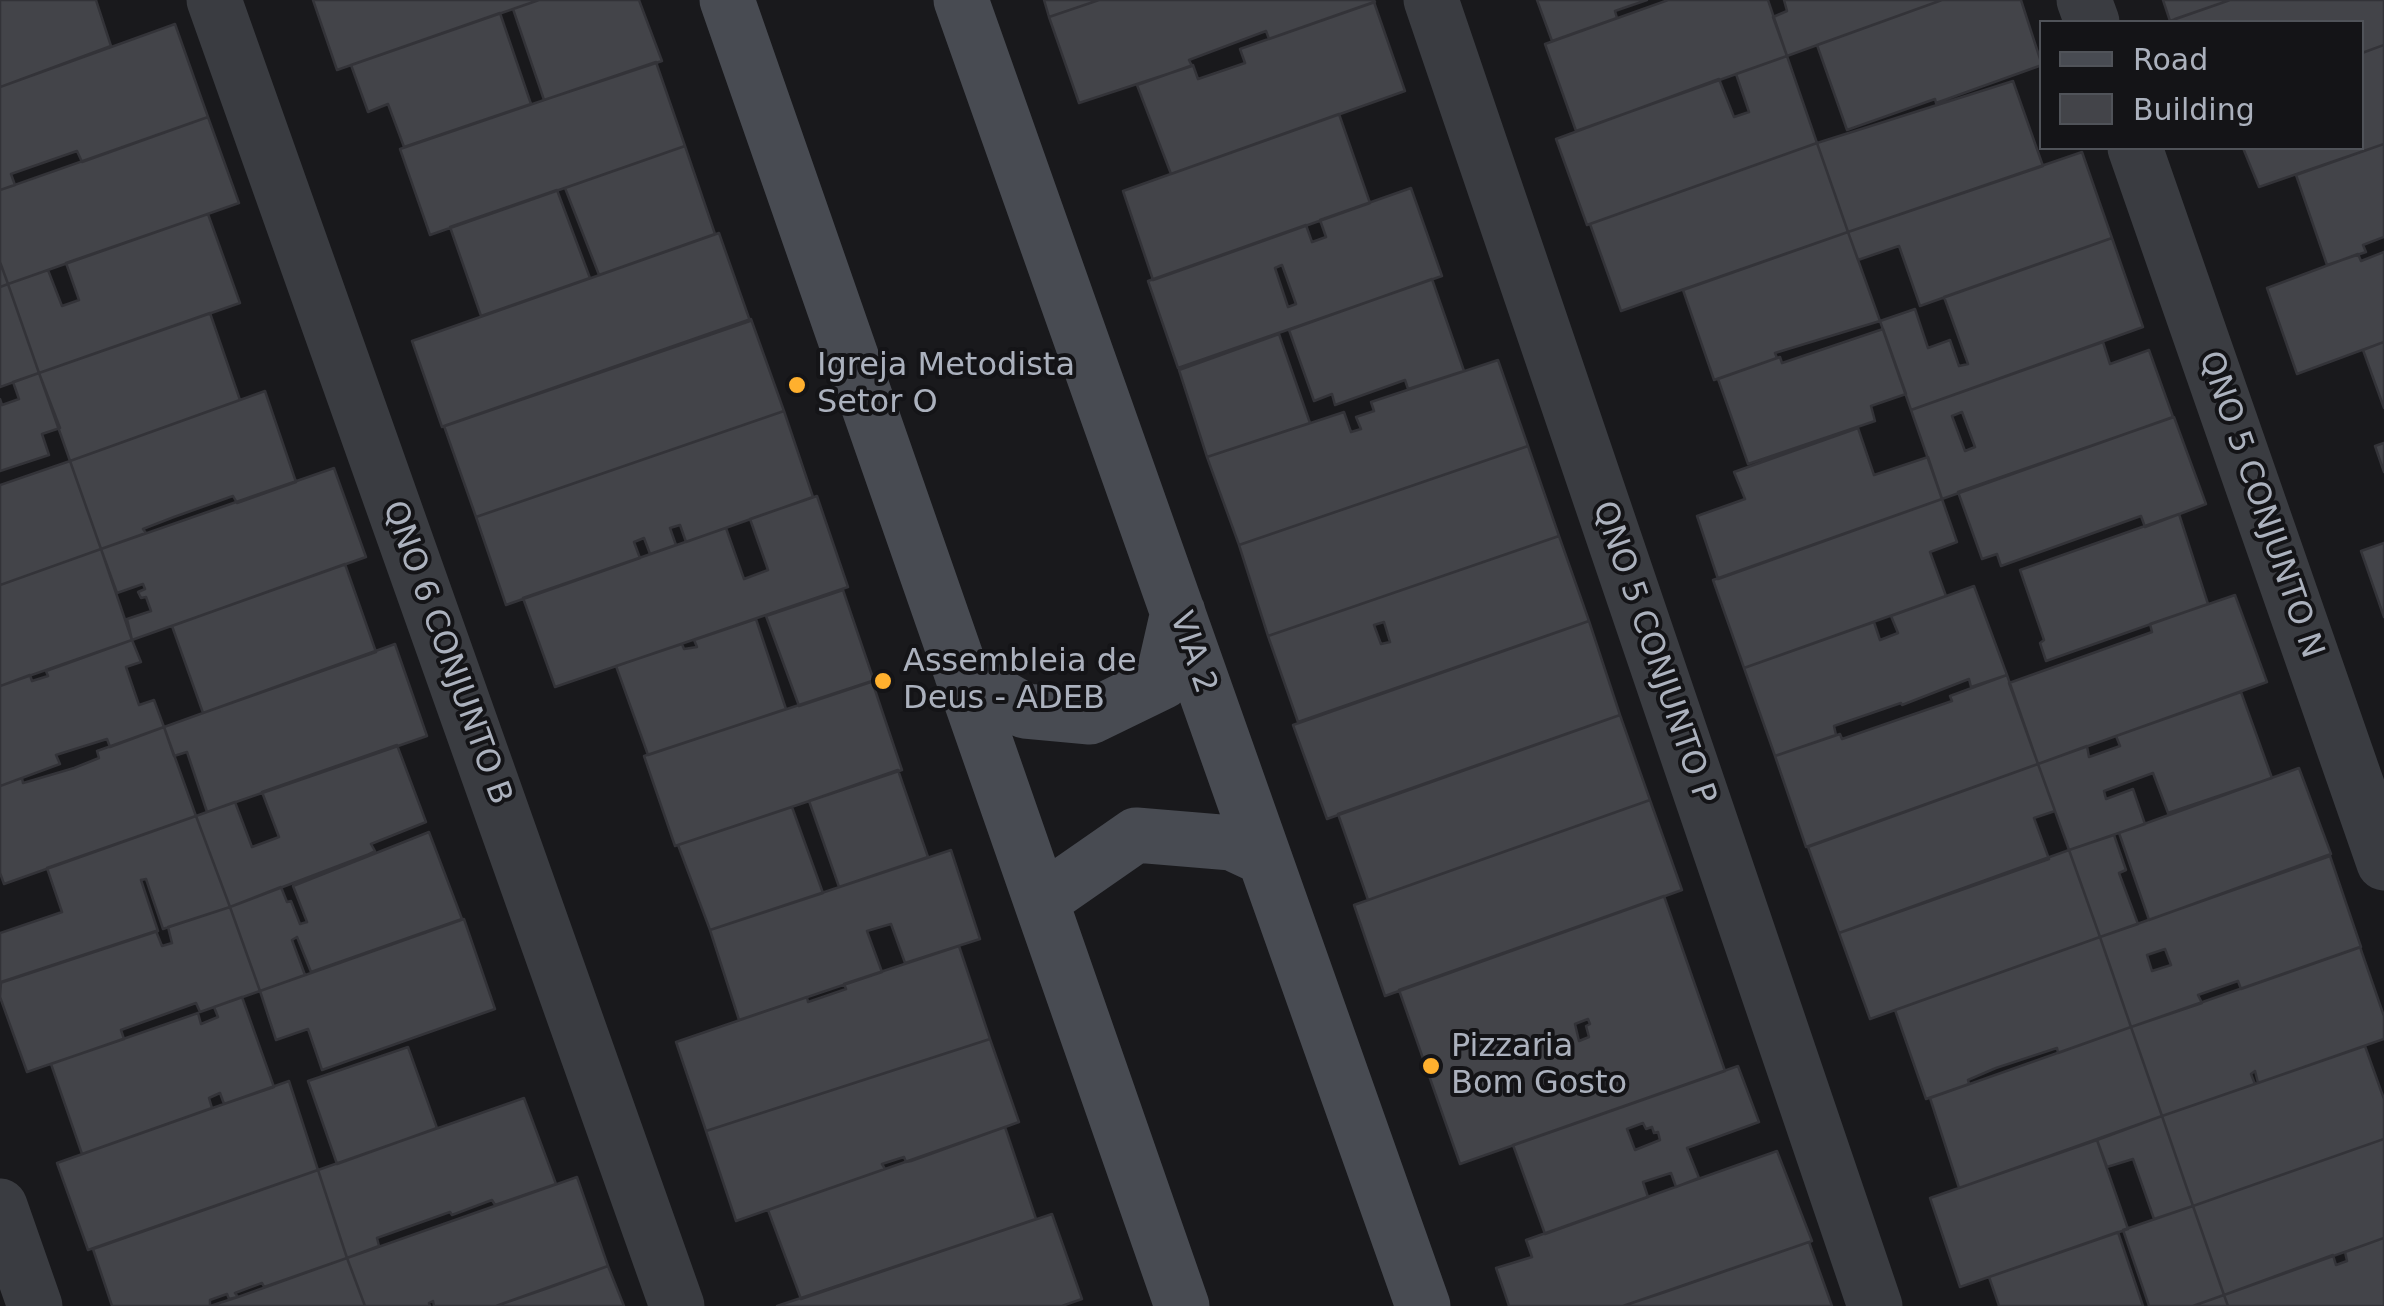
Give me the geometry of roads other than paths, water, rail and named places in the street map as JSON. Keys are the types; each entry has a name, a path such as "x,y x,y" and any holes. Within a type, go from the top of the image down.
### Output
{"main road":[{"path":"727,0 1182,1306"},
{"name":"VIA 2","path":"961,0 1423,1306"},
{"path":"962,675 1025,711 1090,717 1162,682 1178,612"},
{"path":"1042,901 1136,835 1232,843 1262,856"}],"street":[{"name":"QNO 6 CONJUNTO B","path":"214,0 677,1306"},
{"name":"QNO 5 CONJUNTO P","path":"1432,0 1875,1306"},
{"name":"QNO 5 CONJUNTO N","path":"2137,150 2384,863"},
{"path":"0,1206 35,1306"}],"place":[{"name":"Igreja Metodista Setor O","path":"797,385"},
{"name":"Assembleia de Deus - ADEB","path":"883,681"},
{"name":"Pizzaria Bom Gosto","path":"1431,1066"}]}
